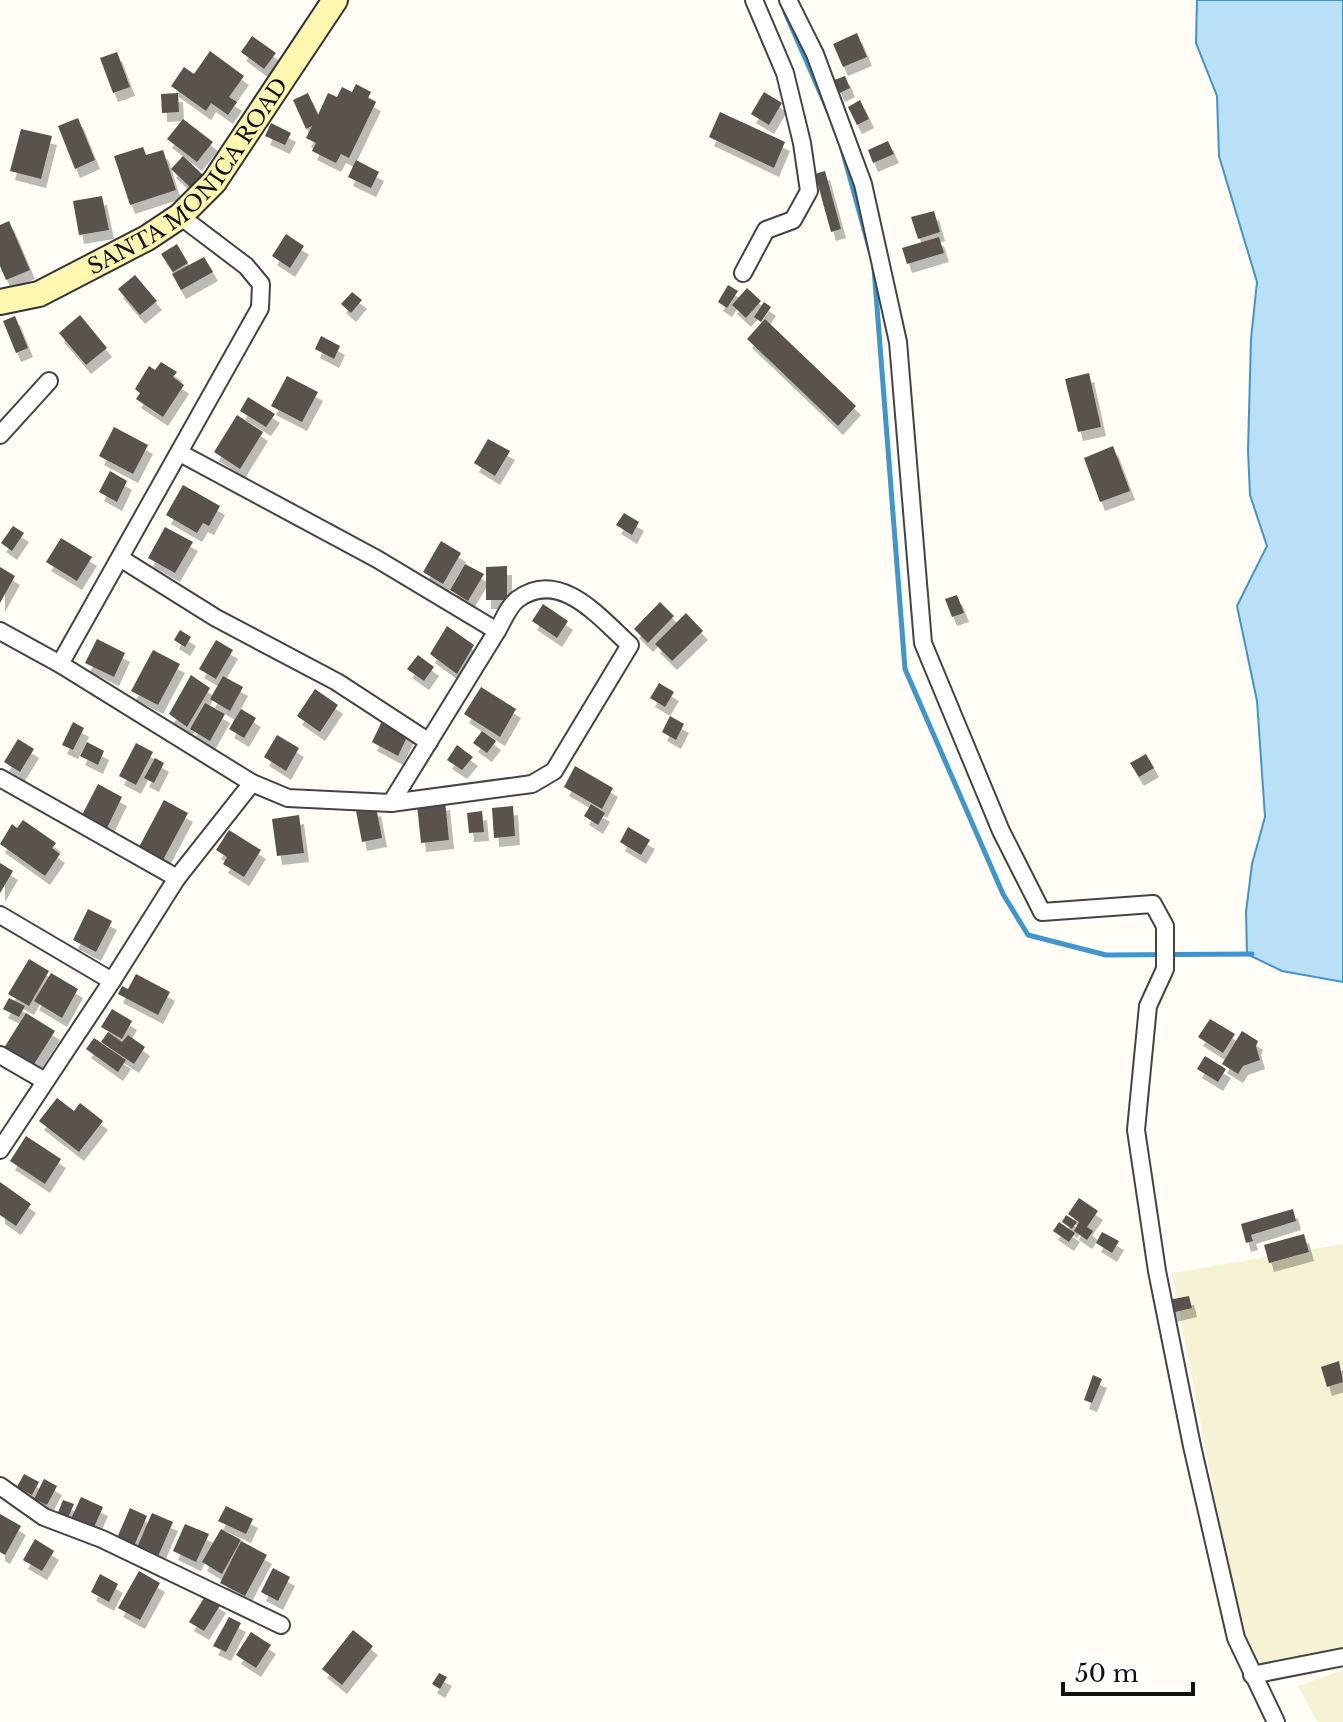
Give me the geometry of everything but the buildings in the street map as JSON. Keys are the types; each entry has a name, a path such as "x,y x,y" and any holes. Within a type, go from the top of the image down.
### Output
{"street":[{"name":"SANTA MONICA ROAD","path":"0,302 39,294 147,238 180,216 214,182 335,0"},
{"path":"743,273 766,230 793,220 809,191 802,143 785,73 754,0"},
{"path":"788,0 815,54 863,184 898,342 923,643 1001,831 1042,912 1153,904 1165,926 1165,969 1148,1006 1136,1130 1157,1271 1192,1446 1236,1638 1276,1722"},
{"path":"60,664 260,308 261,284 246,266 180,216"},
{"path":"0,435 49,381"},
{"path":"180,453 377,559 497,631"},
{"path":"120,558 216,618 337,682 429,742"},
{"path":"0,631 60,664 252,783 288,798 391,803 532,784 554,771 630,645 567,592 543,587 516,600 391,803"},
{"path":"0,778 177,878"},
{"path":"0,1150 177,878 252,783"},
{"path":"0,915 112,981"},
{"path":"0,1055 45,1081"},
{"path":"0,1486 44,1517 102,1539 281,1625"},
{"path":"1252,1675 1343,1657"}],"shaded area":[{"path":"1343,1244 1343,1662 1315,1673 1264,1677 1242,1640 1172,1273"},
{"path":"1343,1670 1343,1722 1317,1722 1298,1686"}],"water":[{"path":"1197,0 1343,0 1343,982 1282,971 1247,954 1246,912 1252,864 1265,817 1257,701 1237,606 1267,546 1250,495 1248,450 1251,339 1257,282 1219,156 1217,96 1196,43"}],"waterway":[{"path":"785,12 829,113"},
{"path":"842,149 870,251"},
{"path":"874,268 905,669 1003,894 1028,935 1106,955 1252,954"}]}
